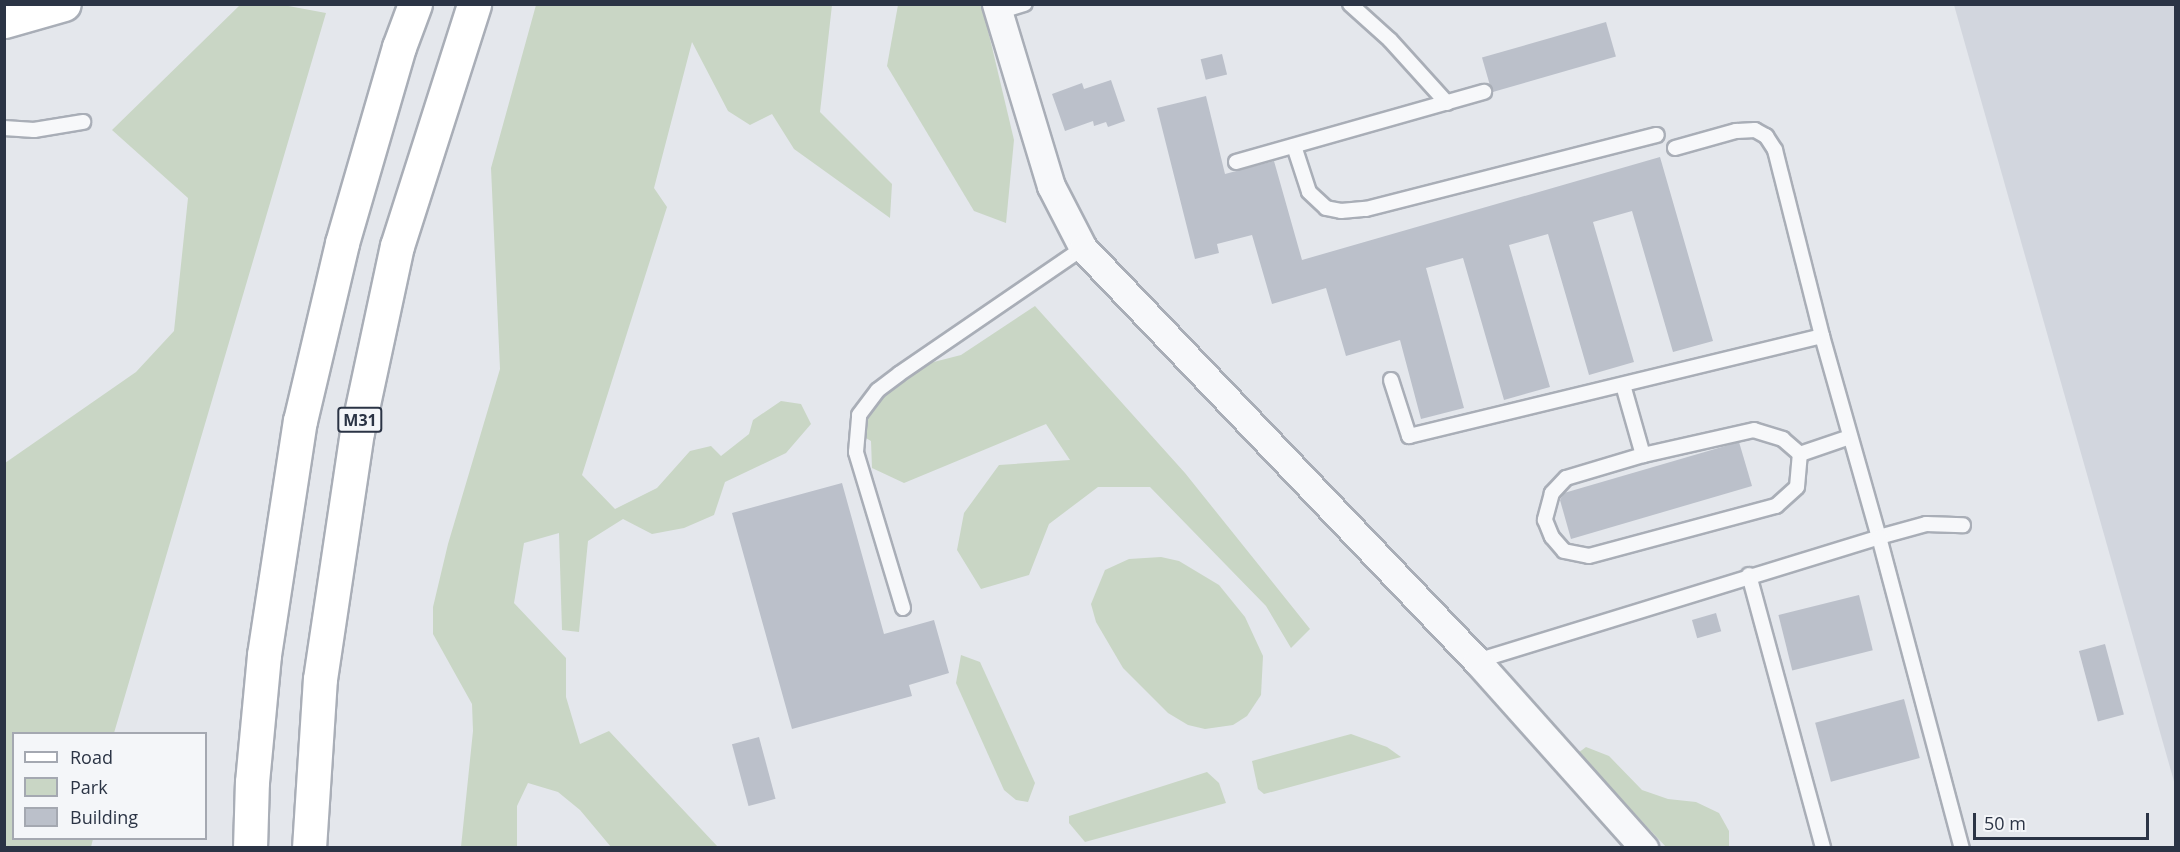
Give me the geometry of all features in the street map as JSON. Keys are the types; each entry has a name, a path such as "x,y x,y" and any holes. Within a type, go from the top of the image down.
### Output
{"main road":[{"path":"4,21 64,4"},
{"path":"250,848 252,782 264,655 300,421 342,243 399,47 415,4"},
{"name":"M31","path":"309,848 320,679 357,432 397,246 474,4"}],"street":[{"path":"997,8 1051,186 1083,248 1477,661 1644,848"}],"lane":[{"path":"997,8 1025,4"},
{"path":"1350,4 1390,40 1448,103"},
{"path":"1236,162 1484,92"},
{"path":"4,128 34,130 83,122"},
{"path":"1675,148 1736,131 1755,130 1766,136 1775,150 1822,336 1879,537 1962,848"},
{"path":"1294,146 1309,192 1326,208 1341,212 1366,209 1657,135"},
{"path":"903,608 856,452 859,415 878,390 1083,248"},
{"path":"1391,380 1408,436 1822,336"},
{"path":"1623,385 1643,455"},
{"path":"1754,430 1783,439 1800,454 1797,487 1776,506 1589,556 1564,552 1552,537 1545,520 1548,502 1557,485 1577,474 1643,455 1754,430"},
{"path":"1800,454 1850,437"},
{"path":"1477,661 1749,575 1879,537 1926,524 1963,525"},
{"path":"1749,575 1823,848"}],"shaded area":[{"path":"1954,5 2175,5 2175,785"}],"green space":[{"path":"240,5 283,5 326,13 114,732 12,732 12,840 93,840 91,847 5,847 5,463 136,372 174,331 188,198 112,130"},
{"path":"536,5 832,5 820,112 892,184 890,218 794,149 772,114 750,125 728,111 692,42 654,188 667,207 582,475 615,509 657,488 690,451 711,446 721,456 749,434 753,420 781,401 801,404 811,424 786,453 725,482 714,515 684,528 652,534 623,519 588,541 579,632 562,630 559,533 524,543 514,603 566,658 566,697 580,744 609,731 718,847 611,847 580,810 558,792 528,783 517,806 517,847 461,847 473,731 472,704 433,634 433,607 448,544 500,369 491,168"},
{"path":"898,5 982,5 1014,140 1006,223 974,211 887,66"},
{"path":"1035,306 1185,473 1310,629 1291,648 1266,606 1150,487 1098,487 1049,524 1029,575 981,589 957,550 964,513 999,465 1070,460 1046,424 904,483 872,468 871,441 859,434 878,397 922,365 961,355"},
{"path":"1161,557 1179,561 1219,585 1245,617 1263,656 1261,695 1247,716 1233,725 1205,729 1188,725 1168,713 1123,668 1096,622 1091,604 1105,570 1129,559"},
{"path":"961,655 980,662 1035,783 1028,802 1016,800 1004,790 956,683"},
{"path":"1351,734 1387,747 1401,757 1264,794 1258,789 1252,761"},
{"path":"1586,747 1609,756 1642,790 1668,799 1696,802 1719,813 1729,831 1729,847 1666,847 1578,753"},
{"path":"1207,772 1219,783 1226,803 1085,842 1069,823 1069,816"}],"building":[{"path":"1606,22 1616,57 1492,92 1482,58"},
{"path":"1222,54 1227,74 1206,80 1201,59"},
{"path":"1111,80 1125,121 1108,127 1106,122 1094,126 1093,121 1065,131 1052,94 1082,83 1084,89"},
{"path":"1206,96 1225,174 1274,161 1302,260 1660,157 1713,341 1673,352 1632,211 1593,222 1634,362 1589,375 1548,234 1509,245 1550,387 1504,400 1463,258 1426,268 1464,408 1421,419 1400,340 1346,356 1326,288 1272,304 1252,235 1217,244 1219,253 1195,259 1157,108"},
{"path":"1739,442 1752,486 1571,539 1560,500 1564,493"},
{"path":"842,483 884,634 934,620 949,673 909,685 912,696 792,729 732,513"},
{"path":"1859,595 1873,650 1792,670 1778,615"},
{"path":"1716,613 1721,631 1697,638 1692,620"},
{"path":"2105,644 2124,715 2098,722 2079,651"},
{"path":"1904,699 1920,758 1831,782 1815,723"},
{"path":"759,737 776,799 749,806 732,744"}]}
